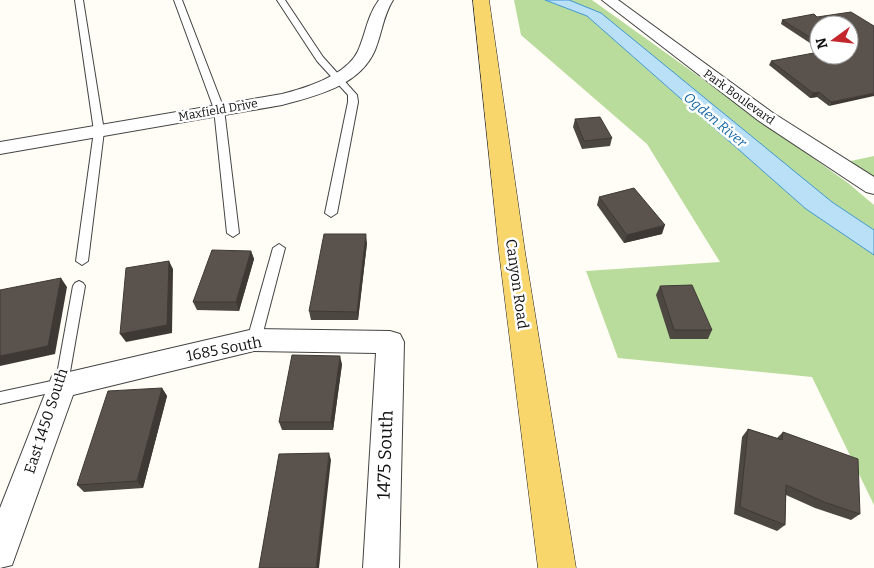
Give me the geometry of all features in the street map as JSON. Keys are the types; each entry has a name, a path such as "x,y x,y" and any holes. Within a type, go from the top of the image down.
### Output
{"main road":[{"name":"Canyon Road","path":"481,0 512,252 557,568"}],"street":[{"name":"Maxfield Drive","path":"0,148 288,97 324,87 338,80 356,66 367,53 377,14 386,0"},
{"name":"Park Boulevard","path":"609,0 766,117 874,187"},
{"name":"1685 South","path":"62,385 254,340 390,342"},
{"name":"1475 South","path":"380,568 390,342"},
{"name":"East 1450 South","path":"0,553 62,385"}],"lane":[{"path":"79,0 99,131 82,261"},
{"path":"178,0 219,109 233,234"},
{"path":"281,0 320,59 352,95 353,102 332,213"},
{"path":"254,340 279,248"},
{"name":"East 1450 South","path":"62,385 79,286"},
{"path":"0,398 62,385"}],"green space":[{"path":"514,0 545,0 587,16 806,209 874,255 874,505 812,377 618,358 586,271 720,262 647,144 521,35"},
{"path":"569,0 592,0 848,183 874,205 874,230 832,202"},
{"path":"874,156 874,179 846,162"}],"water":[{"name":"Ogden River","path":"545,0 569,0 601,13 832,202 874,230 874,255 806,209 587,16"}],"building":[{"path":"851,12 856,15 831,15"},
{"path":"814,14 809,15 809,37 782,20"},
{"path":"859,17 874,26 874,93 831,102 819,92 813,93 771,61 809,54 809,65 859,65"},
{"path":"600,117 612,138 584,141 575,119"},
{"path":"634,188 665,225 627,235 599,197"},
{"path":"324,234 366,234 357,312 309,311"},
{"path":"212,250 251,251 236,302 193,302"},
{"path":"169,261 167,325 120,334 126,268"},
{"path":"61,278 48,346 0,356 0,290"},
{"path":"692,285 712,330 674,330 660,286"},
{"path":"292,355 340,356 331,422 279,422"},
{"path":"162,388 137,481 77,485 108,391"},
{"path":"748,429 782,440 783,432 858,459 860,514 824,502 786,485 785,525 740,507"},
{"path":"329,453 316,568 259,568 279,454"}]}
